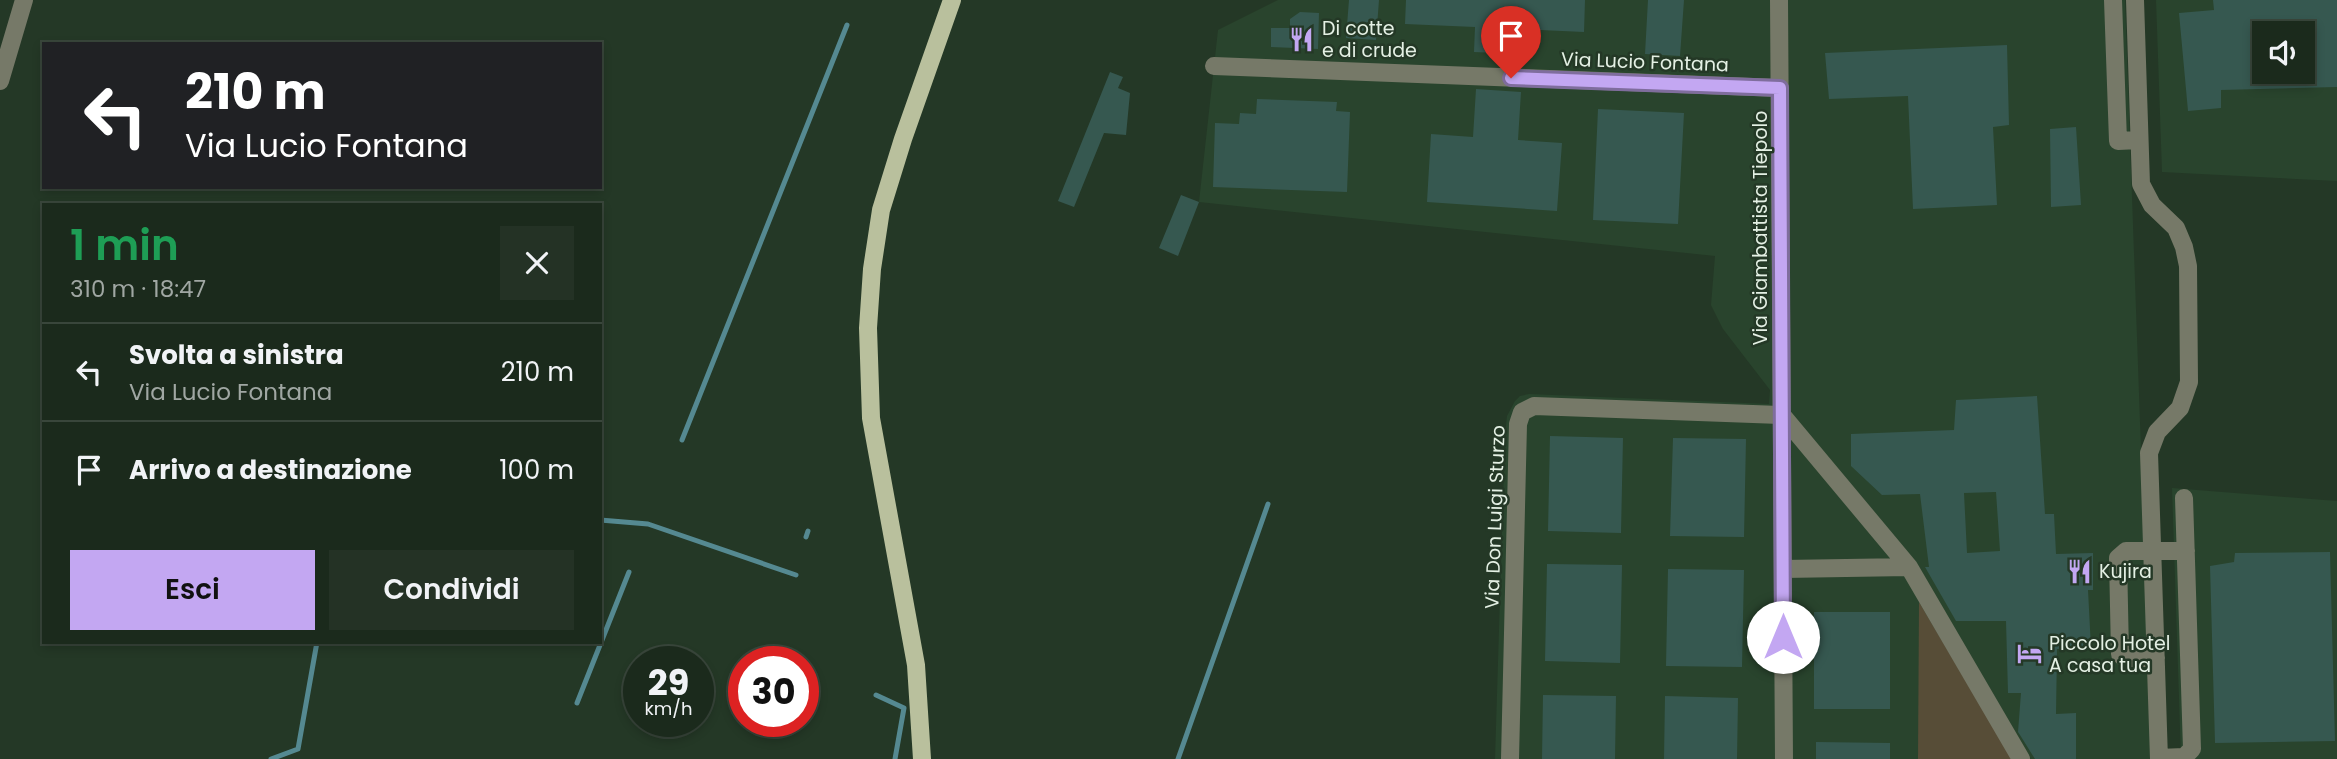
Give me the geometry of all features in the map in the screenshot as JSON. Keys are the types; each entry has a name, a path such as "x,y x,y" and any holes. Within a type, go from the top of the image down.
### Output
{"main road":[{"path":"922,759 916,665 871,418 868,328 872,269 881,210 952,0"}],"street":[{"path":"0,81 24,0"},
{"name":"Via Giambattista Tiepolo","path":"1779,0 1784,759"},
{"path":"2113,0 2118,141 2139,140"},
{"path":"2135,0 2141,184 2152,205 2176,228 2188,266 2189,382 2180,408 2157,432 2149,453 2159,758 2184,757 2192,749 2184,498"},
{"name":"Via Lucio Fontana","path":"1214,66 1780,88"},
{"path":"2116,100 2138,100"},
{"name":"Via Don Luigi Sturzo","path":"1510,759 1518,424 1522,412 1534,406 1782,415"},
{"path":"1782,415 1909,567 2021,759"},
{"path":"2156,658 2124,658 2120,654 2118,558 2126,551 2186,551"},
{"path":"1783,569 1909,567"}],"shaded area":[{"path":"1278,0 2125,0 2152,759 1495,759 1505,435 1507,416 1515,401 1520,396 1529,394 1769,404 1770,390 1723,329 1711,305 1715,256 1199,202 1218,30"},
{"path":"2156,0 2337,0 2337,181 2162,172"},
{"path":"2172,488 2337,501 2337,759 2181,759"},
{"path":"1919,602 2012,759 1918,759"}],"building":[{"path":"1349,0 1379,0 1376,40 1346,38"},
{"path":"1406,0 1585,0 1584,32 1498,28 1496,53 1474,52 1475,27 1405,24"},
{"path":"1648,0 1684,0 1680,56 1645,54"},
{"path":"2213,0 2337,0 2337,87 2221,90 2221,108 2188,111 2179,13 2214,10"},
{"path":"1300,12 1319,13 1318,49 1271,47 1271,28 1290,28 1290,19"},
{"path":"2007,45 2009,125 1993,127 1997,205 1913,209 1908,96 1829,99 1825,53"},
{"path":"1110,72 1123,77 1118,88 1130,93 1126,135 1104,133 1074,207 1058,201"},
{"path":"1476,89 1521,92 1518,140 1562,143 1557,211 1427,202 1431,134 1473,137"},
{"path":"1257,99 1337,102 1336,111 1350,112 1347,192 1213,187 1215,123 1239,124 1240,113 1256,114"},
{"path":"1598,109 1684,113 1678,224 1593,220"},
{"path":"2076,127 2081,205 2051,207 2050,129"},
{"path":"1181,195 1199,202 1178,256 1159,248"},
{"path":"2037,396 2045,514 2054,514 2056,554 2093,553 2093,590 2088,590 2091,648 2057,649 2056,714 2076,713 2076,759 2035,759 2018,732 2021,693 2008,693 2006,621 1956,621 1925,567 1929,567 1920,494 1882,495 1851,466 1851,434 1954,430 1956,400","holes":["1996,492 2000,551 1967,553 1964,493"]},
{"path":"1550,436 1623,438 1621,533 1548,531"},
{"path":"1673,438 1746,439 1744,537 1670,536"},
{"path":"2330,552 2335,741 2215,743 2210,566 2234,562 2235,553"},
{"path":"1547,564 1622,565 1620,663 1545,661"},
{"path":"1668,569 1744,570 1742,667 1666,666"},
{"path":"1814,612 1890,612 1890,709 1814,709"},
{"path":"1543,695 1616,696 1615,759 1542,759"},
{"path":"1665,696 1738,698 1737,759 1664,759"},
{"path":"1816,742 1890,743 1890,759 1816,759"}],"waterway":[{"path":"682,440 847,25"},
{"path":"1178,759 1268,504"},
{"path":"602,520 648,524 796,575"},
{"path":"806,537 808,531"},
{"path":"602,640 629,572"},
{"path":"271,759 298,749 317,644"},
{"path":"577,703 600,644"},
{"path":"876,695 904,708 895,759"}],"place":[{"name":"Di cotte e di crude","path":"1302,39"},
{"name":"Kujira","path":"2079,571"},
{"name":"Piccolo Hotel A casa tua","path":"2029,654"}],"route":[{"path":"1511,78 1780,88 1783,637"}]}
